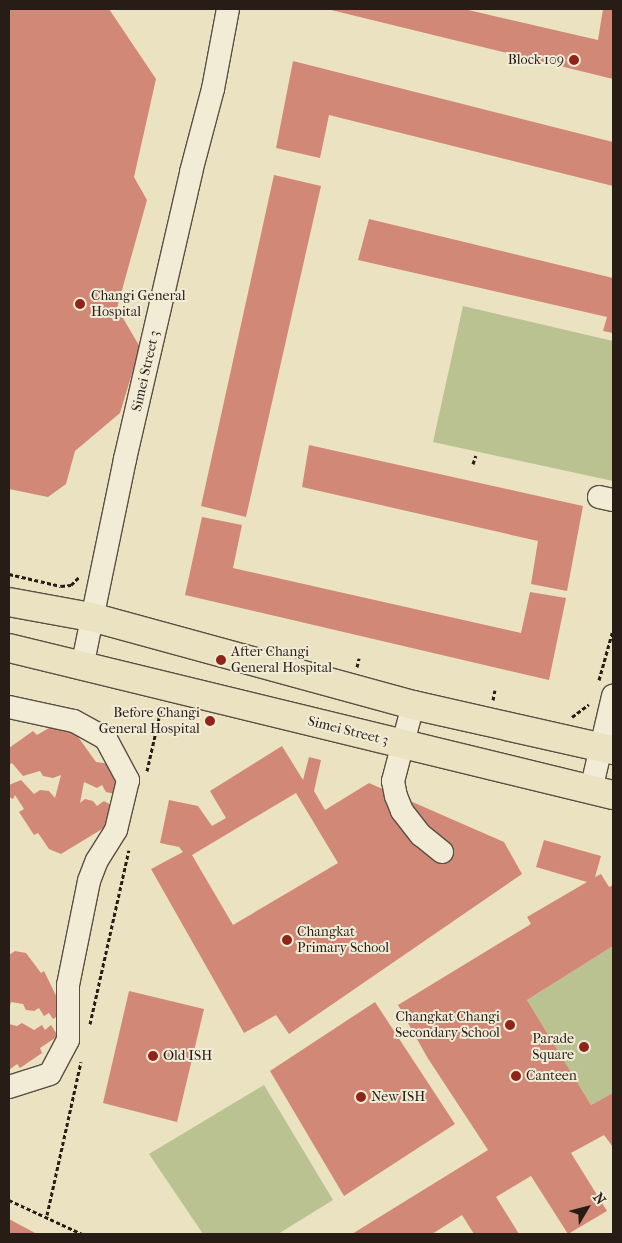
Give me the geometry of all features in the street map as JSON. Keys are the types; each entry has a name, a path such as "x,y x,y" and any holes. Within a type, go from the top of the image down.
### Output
{"main road":[{"path":"9,602 91,617 413,705 609,754"},
{"name":"Simei Street 3","path":"9,648 604,793"}],"street":[{"name":"Simei Street 3","path":"82,667 91,617 191,172 213,89 228,9"},
{"path":"601,693 609,754 604,793"},
{"path":"413,705 393,781 402,811 421,835 442,852"},
{"path":"9,707 74,721 106,739 128,780 116,830 97,860 89,881 68,985 68,1040 50,1074 9,1087"}],"path":[{"path":"473,464 476,455"},
{"path":"9,574 61,586"},
{"path":"571,717 601,693 613,630"},
{"path":"358,663 359,658"},
{"path":"494,696 495,690"},
{"path":"146,775 161,709"},
{"path":"88,1033 131,842"},
{"path":"46,1215 83,1052"},
{"path":"9,1200 46,1215 82,1234"}],"green space":[{"path":"463,306 613,341 613,481 433,442"},
{"name":"Parade Square","path":"613,946 613,1093 591,1105 527,1000"},
{"path":"264,1085 333,1200 278,1234 203,1234 149,1154"}],"building":[{"name":"Changi General Hospital","path":"9,9 109,9 156,79 134,177 147,200 117,308 140,347 120,413 75,451 66,484 48,497 9,489"},
{"name":"Block 109","path":"327,9 464,9 598,40 603,9 613,9 613,79"},
{"path":"293,61 613,142 613,186 329,115 320,158 276,148"},
{"path":"274,175 321,186 246,517 201,506"},
{"path":"369,219 613,278 613,333 603,331 607,317 358,260"},
{"path":"309,445 583,506 567,591 531,584 538,541 302,487"},
{"path":"202,517 242,525 233,568 521,633 530,592 566,598 549,680 185,595"},
{"path":"54,725 76,734 96,762 111,764 118,776 115,794 106,792 102,785 97,788 84,782 80,803 85,799 93,801 97,806 104,801 111,805 107,826 61,854 49,849 38,833 34,835 19,812 24,809 15,795 13,799 9,797 9,785 21,780 34,794 40,790 49,791 55,798 61,775 53,778 43,776 40,771 23,776 12,763 9,765 9,748 33,731 37,735"},
{"path":"282,746 303,780 309,757 321,760 314,791 325,810 369,783 504,842 522,874 289,1034 276,1015 244,1033 151,869 183,852 179,847 160,843 169,800 198,806 212,826 226,818 210,791","holes":["296,793 338,863 233,925 192,855"]},
{"name":"Changkat Changi Secondary School","path":"544,840 601,856 595,877 601,874 609,887 613,885 613,946 527,1000 591,1105 613,1093 613,1147 604,1135 571,1153 607,1211 568,1234 531,1176 496,1197 519,1234 474,1234 462,1215 432,1234 352,1234 488,1150 427,1057 398,1005 531,924 527,917 587,882 536,867"},
{"path":"15,951 26,953 41,973 44,971 64,1012 53,1019 49,1013 44,1016 39,1008 34,1011 26,1010 23,1004 11,1002 9,1010 9,955"},
{"name":"Old ISH","path":"129,991 204,1009 177,1122 103,1103"},
{"name":"New ISH","path":"375,1002 455,1124 344,1196 270,1071"},
{"path":"22,1023 34,1030 42,1025 45,1030 51,1025 58,1036 40,1048 42,1053 20,1068 17,1064 9,1070 9,1024 17,1026"},
{"path":"9,1219 37,1234 9,1234"}],"place":[{"name":"Block 109","path":"574,60"},
{"name":"Changi General Hospital","path":"80,304"},
{"name":"After Changi General Hospital","path":"221,660"},
{"name":"Before Changi General Hospital","path":"210,721"},
{"name":"Changkat Primary School","path":"287,940"},
{"name":"Changkat Changi Secondary School","path":"510,1025"},
{"name":"Parade Square","path":"584,1047"},
{"name":"Old ISH","path":"153,1056"},
{"name":"Canteen","path":"516,1076"},
{"name":"New ISH","path":"361,1097"}]}
